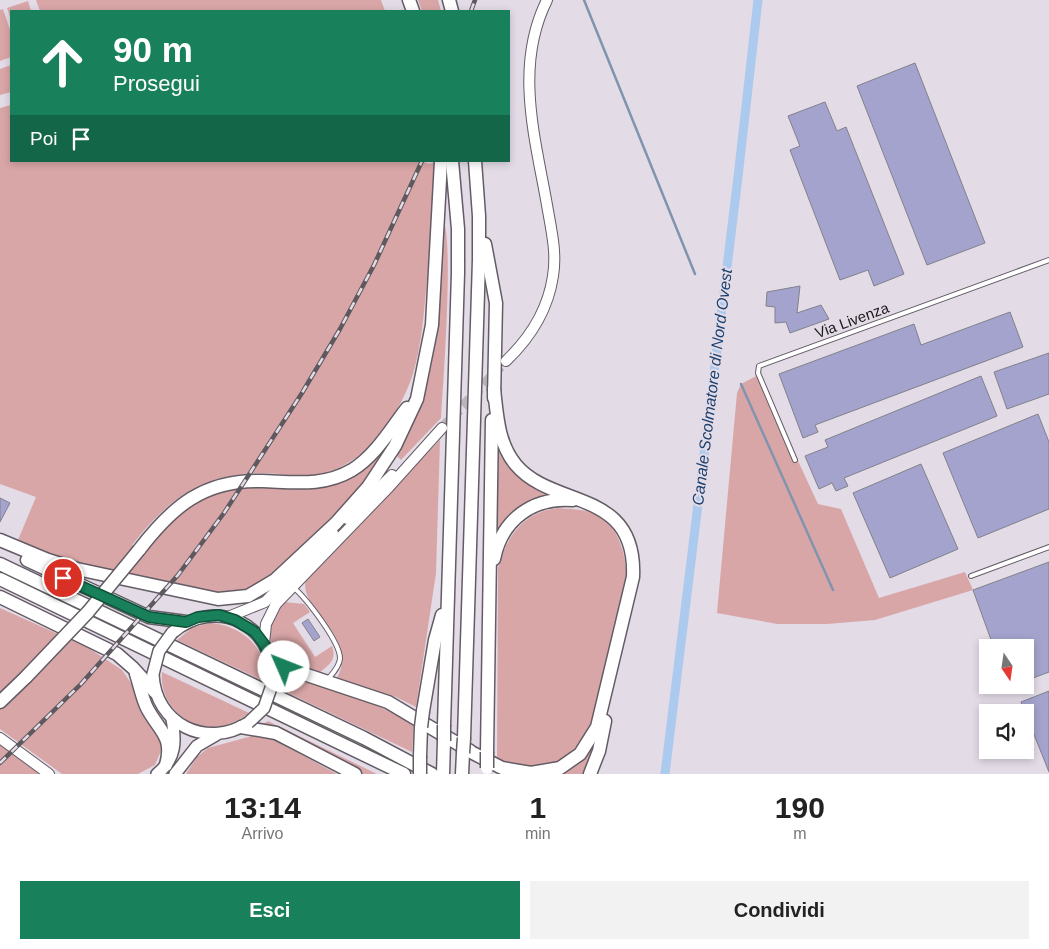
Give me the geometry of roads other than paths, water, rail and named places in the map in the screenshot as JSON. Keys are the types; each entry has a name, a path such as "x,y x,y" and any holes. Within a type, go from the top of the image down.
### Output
{"highway":[{"path":"0,540 48,560 77,569 209,597 230,599 248,596 266,587 359,499 386,462 410,416 421,384 432,325 441,162"},
{"path":"0,564 439,772 444,741 458,273 458,229 452,162"},
{"path":"462,774 466,752 464,738 479,216 475,162"},
{"path":"479,216 495,298 487,771"},
{"path":"0,702 88,612 174,510 195,496 215,487 251,481 315,482 350,470 378,448 411,402 421,384"},
{"path":"466,752 502,768 520,773 539,773 560,768 574,760 590,741 597,727 620,626 632,583 633,564 629,543 622,530 612,518 590,504 533,480 515,464 500,433 494,389"},
{"path":"489,610 496,549 504,530 511,521 532,506 550,500 590,504"},
{"path":"0,547 149,617 186,622"},
{"path":"0,579 404,774"},
{"path":"420,774 423,711 435,640 448,596"},
{"path":"0,597 117,654 155,692"},
{"path":"270,658 292,670 398,707 502,774"},
{"path":"133,668 146,706 166,736 169,751 166,771"},
{"path":"590,774 602,736 608,684"},
{"path":"245,725 276,733 355,774"}],"main road":[{"path":"506,361 529,335 541,316 553,276 554,244 528,90 533,40 540,15 547,0"},
{"path":"228,617 266,602 366,500 442,428"},
{"path":"264,644 264,632 268,616 293,587 389,487 428,442"},
{"path":"305,563 336,522"},
{"path":"211,615 228,617 249,627 264,644 270,658 272,684 264,708 245,725 218,734 197,746 166,771 175,743 172,719 155,692 153,674 159,651 172,633 186,622 211,615"},
{"path":"172,719 192,731 218,734"},
{"path":"0,738 49,774"}],"lane":[{"name":"Via Livenza","path":"795,460 758,373 759,366 1049,260"},
{"path":"971,576 1049,546"},
{"path":"293,587 302,595 339,651 338,667 327,681"}],"waterway":[{"path":"584,0 695,274"},
{"name":"Canale Scolmatore di Nord Ovest","path":"665,774 758,0"},
{"path":"741,384 833,590"}],"tunnel":[{"path":"442,428 506,361"}],"railway":[{"path":"471,10 475,0"},
{"path":"0,763 81,684 178,575 224,513 302,393 340,329 374,265 422,162"}]}
